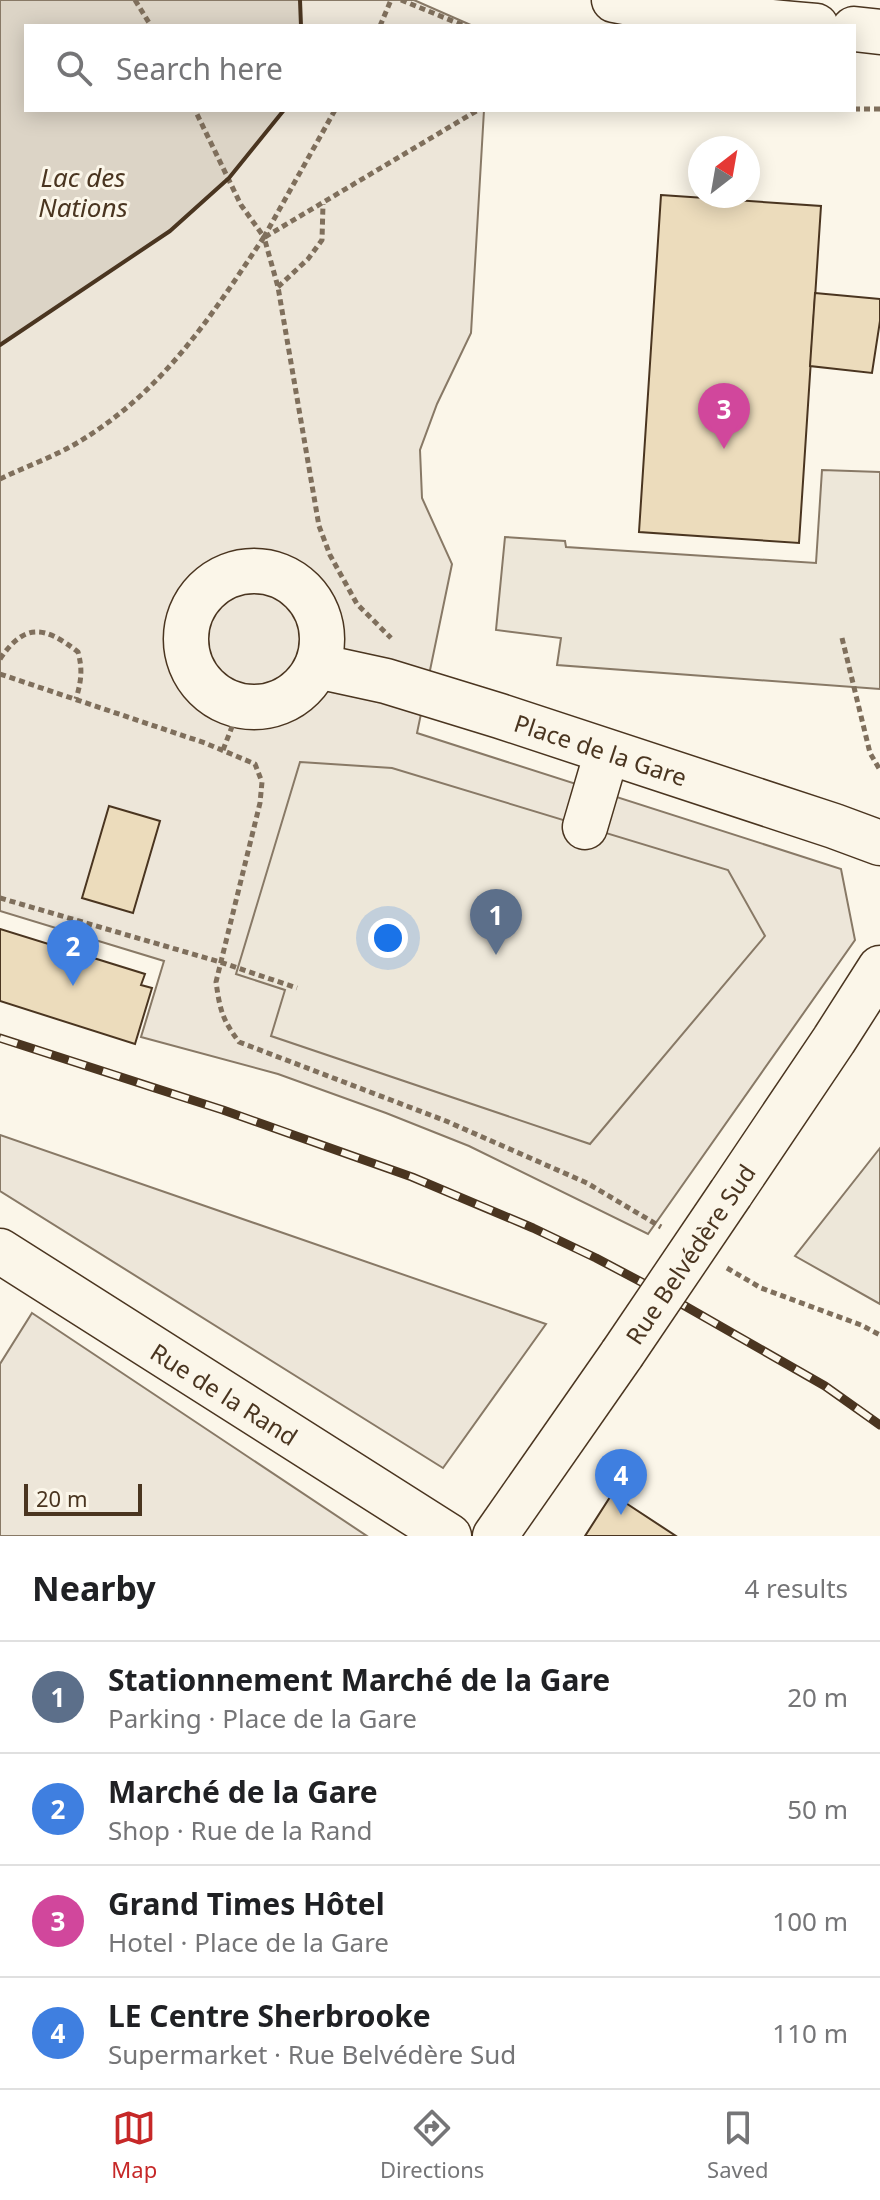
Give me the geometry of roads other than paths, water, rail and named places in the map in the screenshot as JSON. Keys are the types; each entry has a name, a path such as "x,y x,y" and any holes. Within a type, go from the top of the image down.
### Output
{"street":[{"path":"614,0 727,18 794,24"},
{"path":"856,29 880,32"},
{"path":"256,571 278,575 296,586 312,602 320,623 322,644 317,666 304,686 286,700 263,707 240,706 218,697 202,682 190,663 186,641 189,620 199,600 214,584 234,574 256,571"},
{"name":"Place de la Gare","path":"317,666 386,681 500,716 880,843"},
{"path":"585,827 607,752"},
{"name":"Rue Belvédère Sud","path":"495,1536 622,1354 880,968"},
{"name":"Rue de la Rand","path":"0,1251 449,1536"}],"water":[{"name":"Lac des Nations","path":"0,0 300,0 301,24 24,24 24,112 282,112 229,178 170,231 0,345"}],"railway":[{"path":"0,1038 223,1110 412,1177 533,1228 664,1294 825,1386 880,1425"}],"place":[{"name":"Grand Times Hôtel","path":"724,449"},
{"name":"Stationnement Marché de la Gare","path":"496,955"},
{"name":"Marché de la Gare","path":"73,986"},
{"name":"LE Centre Sherbrooke","path":"621,1515"}]}
